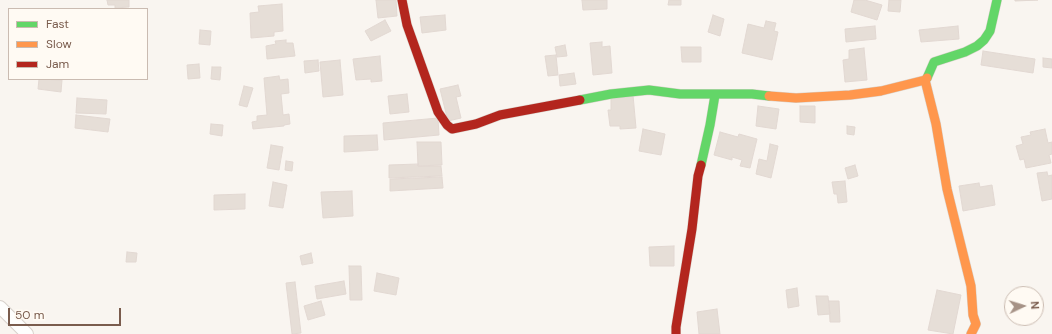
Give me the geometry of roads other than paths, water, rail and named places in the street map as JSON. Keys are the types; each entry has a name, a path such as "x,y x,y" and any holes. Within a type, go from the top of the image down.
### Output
{"street":[{"path":"402,0 407,24 415,49 438,112 447,125 452,129 476,124 500,115 610,94 650,90 680,94 752,94 796,98 850,95 881,91 925,80 929,75 934,62 965,52 984,40 993,22 997,0"},
{"path":"925,80 936,124 947,189 971,286 973,316 976,324 971,334"},
{"path":"676,334 692,229 698,176 710,125 715,95"},
{"path":"0,307 27,334"}]}
